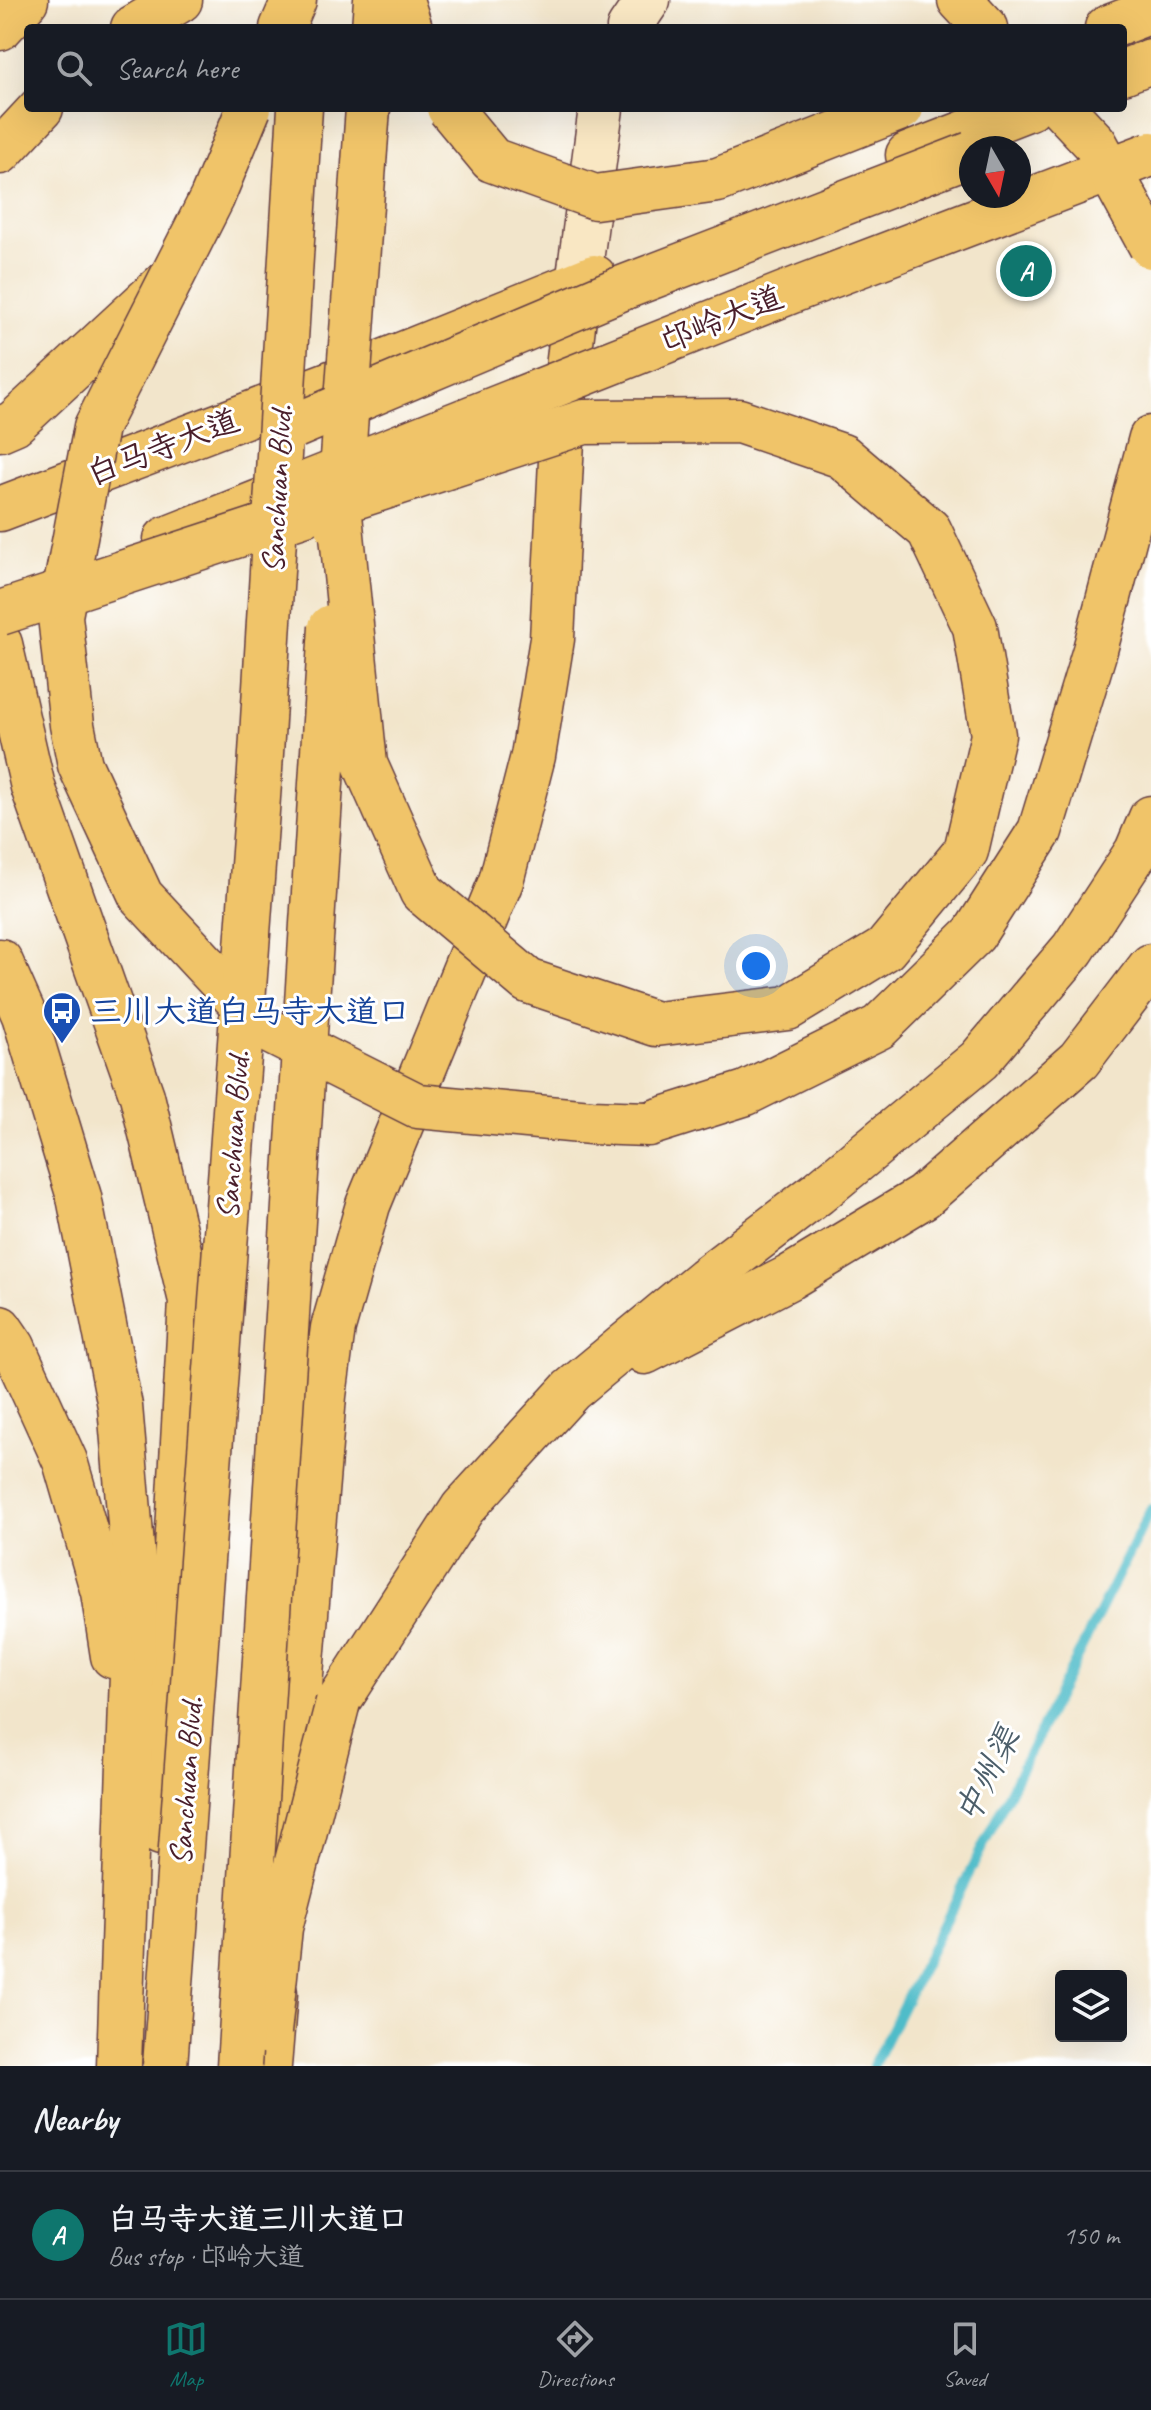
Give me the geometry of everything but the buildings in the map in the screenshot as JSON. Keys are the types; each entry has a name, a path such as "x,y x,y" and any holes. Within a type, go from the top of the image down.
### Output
{"main road":[{"path":"0,28 26,0"},
{"path":"140,24 180,0"},
{"path":"284,24 294,0"},
{"path":"305,24 306,0"},
{"path":"374,24 376,0"},
{"path":"401,0 409,24"},
{"path":"960,0 982,24"},
{"path":"1117,24 1151,11"},
{"path":"1127,70 1151,61"},
{"path":"1127,93 1151,84"},
{"path":"0,152 37,112"},
{"path":"247,112 212,198 96,427 60,616 72,725 80,765 141,896 265,1029 418,1106 591,1122 648,1124 746,1093 879,1027 974,934 1040,831 1095,650 1151,438"},
{"name":"Sanchuan Blvd.","path":"165,2066 260,770 300,112"},
{"name":"Sanchuan Blvd.","path":"239,2066 311,499 367,112"},
{"path":"452,112 492,160 595,197 718,180 891,112"},
{"path":"268,2066 322,1411 333,1328 368,1205 501,881 533,756 552,639 564,401 578,284 1019,112"},
{"path":"1066,112 1095,143 1151,246"},
{"path":"1017,136 1079,112"},
{"name":"邙岭大道","path":"311,499 802,287 1151,154"},
{"name":"邙岭大道","path":"295,426 620,289 959,159"},
{"name":"邙岭大道","path":"311,499 1151,176"},
{"path":"0,429 14,423 170,278"},
{"name":"白马寺大道","path":"0,509 326,385 578,284"},
{"path":"0,613 584,422 739,421 842,456 929,530 975,627 993,735 966,851 885,949 788,1008 656,1024 528,981 422,892 365,764 311,499"},
{"name":"白马寺大道","path":"0,539 295,426"},
{"path":"0,605 311,499"},
{"path":"0,625 311,499"},
{"path":"0,644 33,787 142,1096 191,1301 146,2066"},
{"path":"268,2066 280,1928 338,1702 463,1508 571,1390 979,1060 1073,949 1137,851 1151,818"},
{"path":"0,961 24,1015 79,1197 120,1406 135,1582 119,2066"},
{"path":"571,1390 790,1277 923,1197 1079,1060 1151,966"},
{"path":"0,1328 13,1347 65,1461 103,1592 128,1759"}],"street":[{"path":"632,24 648,0"},
{"path":"578,284 600,112"}],"waterway":[{"name":"中州渠","path":"873,2066 1151,1509"}],"place":[{"name":"白马寺大道三川大道口","path":"1026,271"},
{"name":"三川大道白马寺大道口","path":"62,1045"}]}
